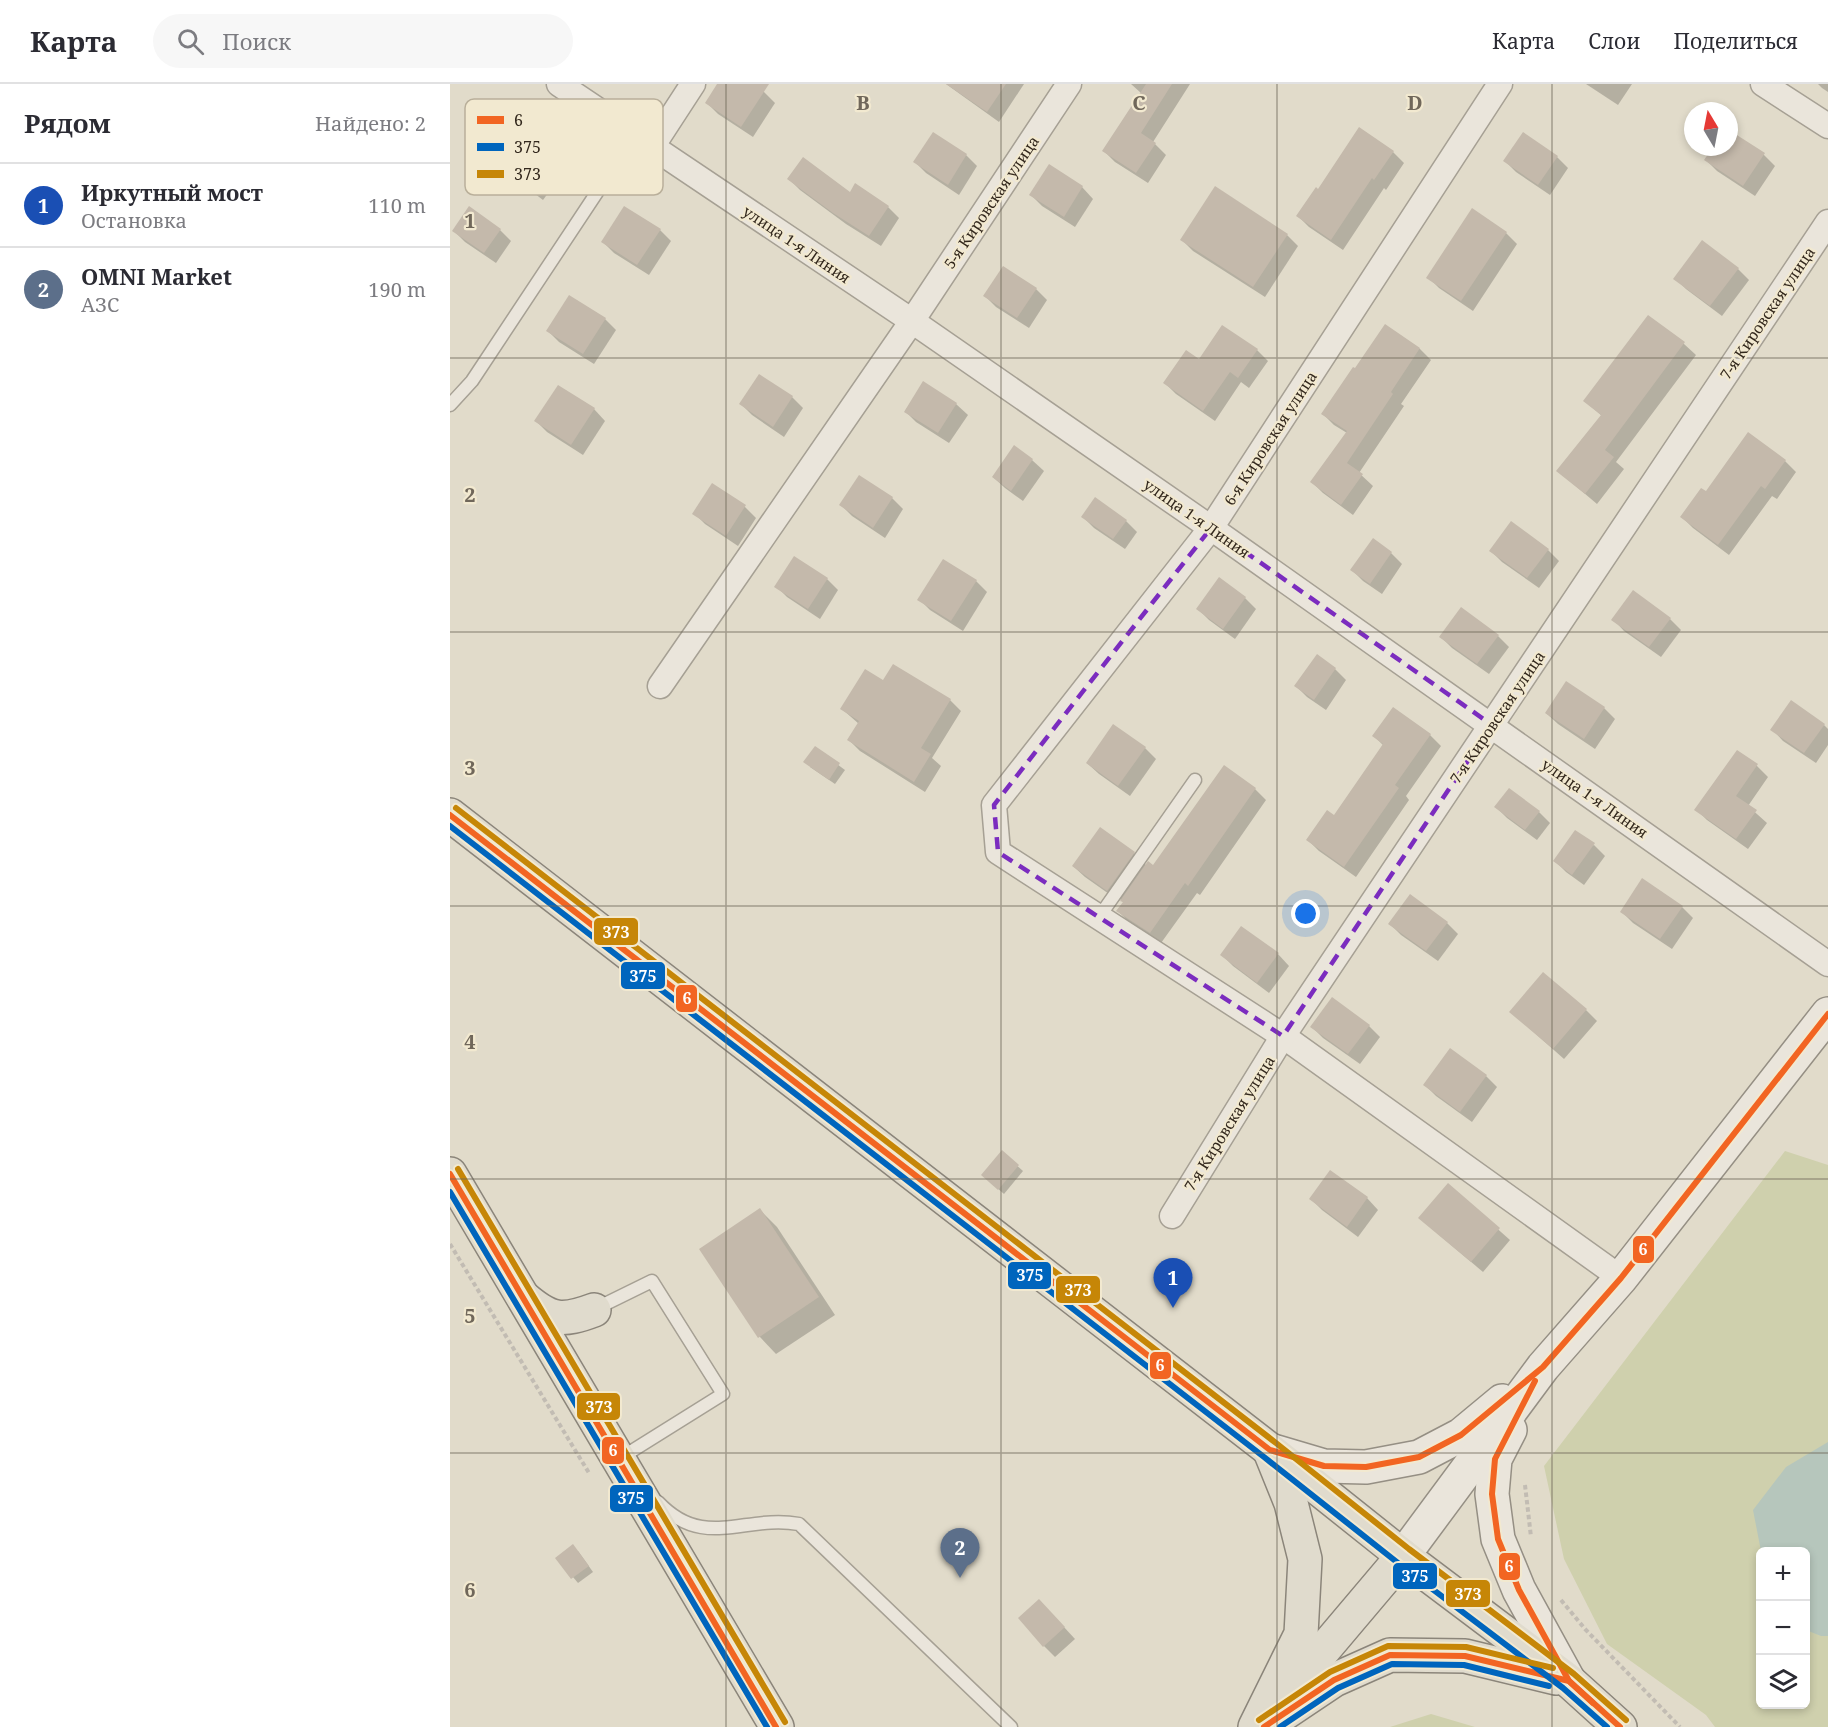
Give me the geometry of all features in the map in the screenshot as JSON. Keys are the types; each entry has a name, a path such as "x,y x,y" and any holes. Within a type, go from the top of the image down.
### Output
{"main road":[{"path":"450,815 1404,1556 1569,1681 1620,1727"},
{"path":"1257,1727 1404,1556 1543,1367 1621,1278 1828,1014"},
{"path":"450,1174 777,1727"},
{"path":"522,1297 539,1311 556,1318 575,1317 594,1310"},
{"path":"1270,1450 1324,1466 1366,1467 1419,1457 1461,1435 1543,1367"},
{"path":"1543,1367 1495,1459 1492,1494 1497,1539 1519,1590 1569,1681"},
{"path":"1257,1727 1301,1634 1305,1559 1291,1503 1270,1450"},
{"path":"1264,1727 1334,1680 1390,1655 1465,1656 1569,1681"}],"street":[{"name":"улица 1-я Линия","path":"559,84 581,99"},
{"path":"663,118 693,84"},
{"name":"5-я Кировская улица","path":"660,686 912,321 1069,84"},
{"name":"6-я Кировская улица","path":"1099,917 999,852 994,805 1211,528 1500,84"},
{"path":"1763,84 1828,126"},
{"name":"улица 1-я Линия","path":"663,154 912,321 1211,528 1828,964"},
{"name":"7-я Кировская улица","path":"1172,1216 1283,1036 1828,222"},
{"path":"1099,917 1283,1036 1621,1278"}],"lane":[{"path":"450,405 472,381 605,195"},
{"path":"1099,917 1195,780"},
{"path":"594,1310 652,1281 723,1394 618,1460 662,1506 698,1528 710,1529 783,1521 799,1524 1011,1727"}],"path":[{"path":"1524,1478 1533,1544"},
{"path":"1556,1591 1562,1602 1585,1629 1680,1727"}],"highlighted area":[{"path":"1211,528 1492,725 1283,1036 998,852 994,805"}],"green space":[{"path":"1785,1151 1828,1165 1828,1727 1715,1727 1706,1715 1607,1644 1564,1559 1544,1466"},
{"path":"1431,1714 1475,1727 1390,1727"}],"shaded area":[{"path":"1828,1442 1828,1636 1810,1632 1810,1547 1760,1547 1753,1510 1786,1467"}],"building":[{"path":"717,84 769,84 741,127 705,103"},
{"path":"946,84 1006,84 987,112"},
{"path":"1146,84 1172,84 1141,133 1156,143 1136,173 1102,151"},
{"path":"1359,127 1394,151 1374,180 1372,178 1331,240 1296,216 1316,187 1318,189"},
{"path":"933,132 967,154 948,185 913,162"},
{"path":"1523,132 1558,156 1538,185 1503,161"},
{"path":"1738,136 1765,153 1743,186 1704,160 1707,156 1738,156"},
{"path":"803,157 850,192 855,183 889,206 869,236 787,179"},
{"path":"1049,164 1083,186 1064,217 1029,195"},
{"path":"1215,186 1288,234 1253,287 1180,240"},
{"path":"469,206 501,229 484,253 452,231"},
{"path":"624,206 661,229 637,265 601,242"},
{"path":"1472,208 1507,232 1461,301 1426,278"},
{"path":"1702,240 1739,268 1710,306 1673,279"},
{"path":"1003,266 1037,288 1017,318 983,296"},
{"path":"569,295 606,318 583,354 546,331"},
{"path":"1648,315 1685,342 1605,450 1614,457 1585,494 1556,471 1601,415 1583,401"},
{"path":"1385,324 1420,348 1391,392 1393,394 1347,463 1363,474 1341,505 1310,482 1347,431 1321,414"},
{"path":"1222,325 1258,349 1238,378 1230,372 1203,411 1163,383 1186,350 1199,359"},
{"path":"759,374 793,396 773,427 739,404"},
{"path":"923,381 957,403 938,433 904,412"},
{"path":"558,385 595,408 571,445 534,421"},
{"path":"1748,432 1786,460 1765,489 1761,486 1718,545 1680,517 1701,488 1706,491"},
{"path":"1014,445 1033,459 1011,491 992,477"},
{"path":"859,475 893,497 873,528 839,505"},
{"path":"712,483 746,505 726,536 692,514"},
{"path":"1095,497 1127,520 1113,539 1081,517"},
{"path":"1511,521 1549,549 1527,578 1489,551"},
{"path":"1373,538 1392,552 1370,584 1350,570"},
{"path":"794,556 828,578 808,609 774,587"},
{"path":"943,559 977,580 951,621 917,600"},
{"path":"1219,577 1246,597 1223,629 1196,609"},
{"path":"1633,590 1671,618 1649,647 1611,620"},
{"path":"1461,607 1499,635 1477,664 1439,637"},
{"path":"1317,654 1336,668 1314,700 1294,686"},
{"path":"893,664 951,699 921,748 931,754 914,782 847,740 859,721 840,709 865,669 883,680"},
{"path":"1566,681 1605,707 1584,739 1545,713"},
{"path":"1791,700 1825,724 1804,753 1770,730"},
{"path":"1393,707 1431,734 1395,785 1399,788 1344,867 1306,840 1327,810 1334,815 1383,744 1372,736"},
{"path":"1113,724 1146,747 1118,786 1086,763"},
{"path":"815,746 840,763 829,780 803,762"},
{"path":"1737,750 1758,764 1736,796 1757,810 1736,839 1694,810"},
{"path":"1224,765 1256,788 1188,886 1185,883 1150,933 1116,911 1123,902 1120,901 1148,861 1153,865"},
{"path":"1509,788 1540,811 1525,830 1494,807"},
{"path":"1100,827 1135,852 1107,891 1072,866"},
{"path":"1575,830 1595,843 1572,875 1553,861"},
{"path":"1642,878 1683,906 1660,939 1620,912"},
{"path":"1410,894 1448,922 1426,951 1388,924"},
{"path":"1241,926 1279,953 1257,983 1220,955"},
{"path":"1543,972 1587,1009 1553,1049 1509,1012"},
{"path":"1332,997 1370,1025 1348,1054 1310,1027"},
{"path":"1450,1048 1487,1075 1460,1112 1423,1085"},
{"path":"1002,1150 1019,1165 998,1190 981,1175"},
{"path":"1330,1170 1368,1197 1347,1227 1309,1199"},
{"path":"1448,1183 1500,1228 1471,1262 1418,1218"},
{"path":"760,1208 819,1297 758,1338 699,1249"},
{"path":"573,1544 589,1566 571,1579 555,1558"},
{"path":"1039,1599 1065,1627 1043,1647 1018,1618"}],"transit line":[{"name":"373","path":"456,808 1276,1443 1409,1549 1574,1674 1626,1720"},
{"name":"6","path":"450,815 1270,1450 1324,1466 1366,1467 1419,1457 1461,1435 1543,1367 1621,1278 1828,1014"},
{"name":"375","path":"450,826 1398,1563 1563,1688 1607,1727"},
{"name":"373","path":"458,1169 785,1722"},
{"name":"6","path":"450,1174 776,1727"},
{"name":"375","path":"450,1192 767,1727"},
{"name":"6","path":"1535,1381 1495,1459 1492,1494 1498,1539 1519,1590 1569,1681 1620,1727"},
{"name":"373","path":"1259,1720 1330,1672 1388,1646 1466,1647 1553,1668"},
{"name":"6","path":"1264,1727 1334,1680 1390,1655 1465,1656 1569,1681 1593,1703"},
{"name":"375","path":"1280,1727 1338,1688 1392,1664 1464,1665 1549,1686"}],"place":[{"name":"Иркутный мост","path":"1173,1308"},
{"name":"OMNI Market","path":"960,1578"}]}
